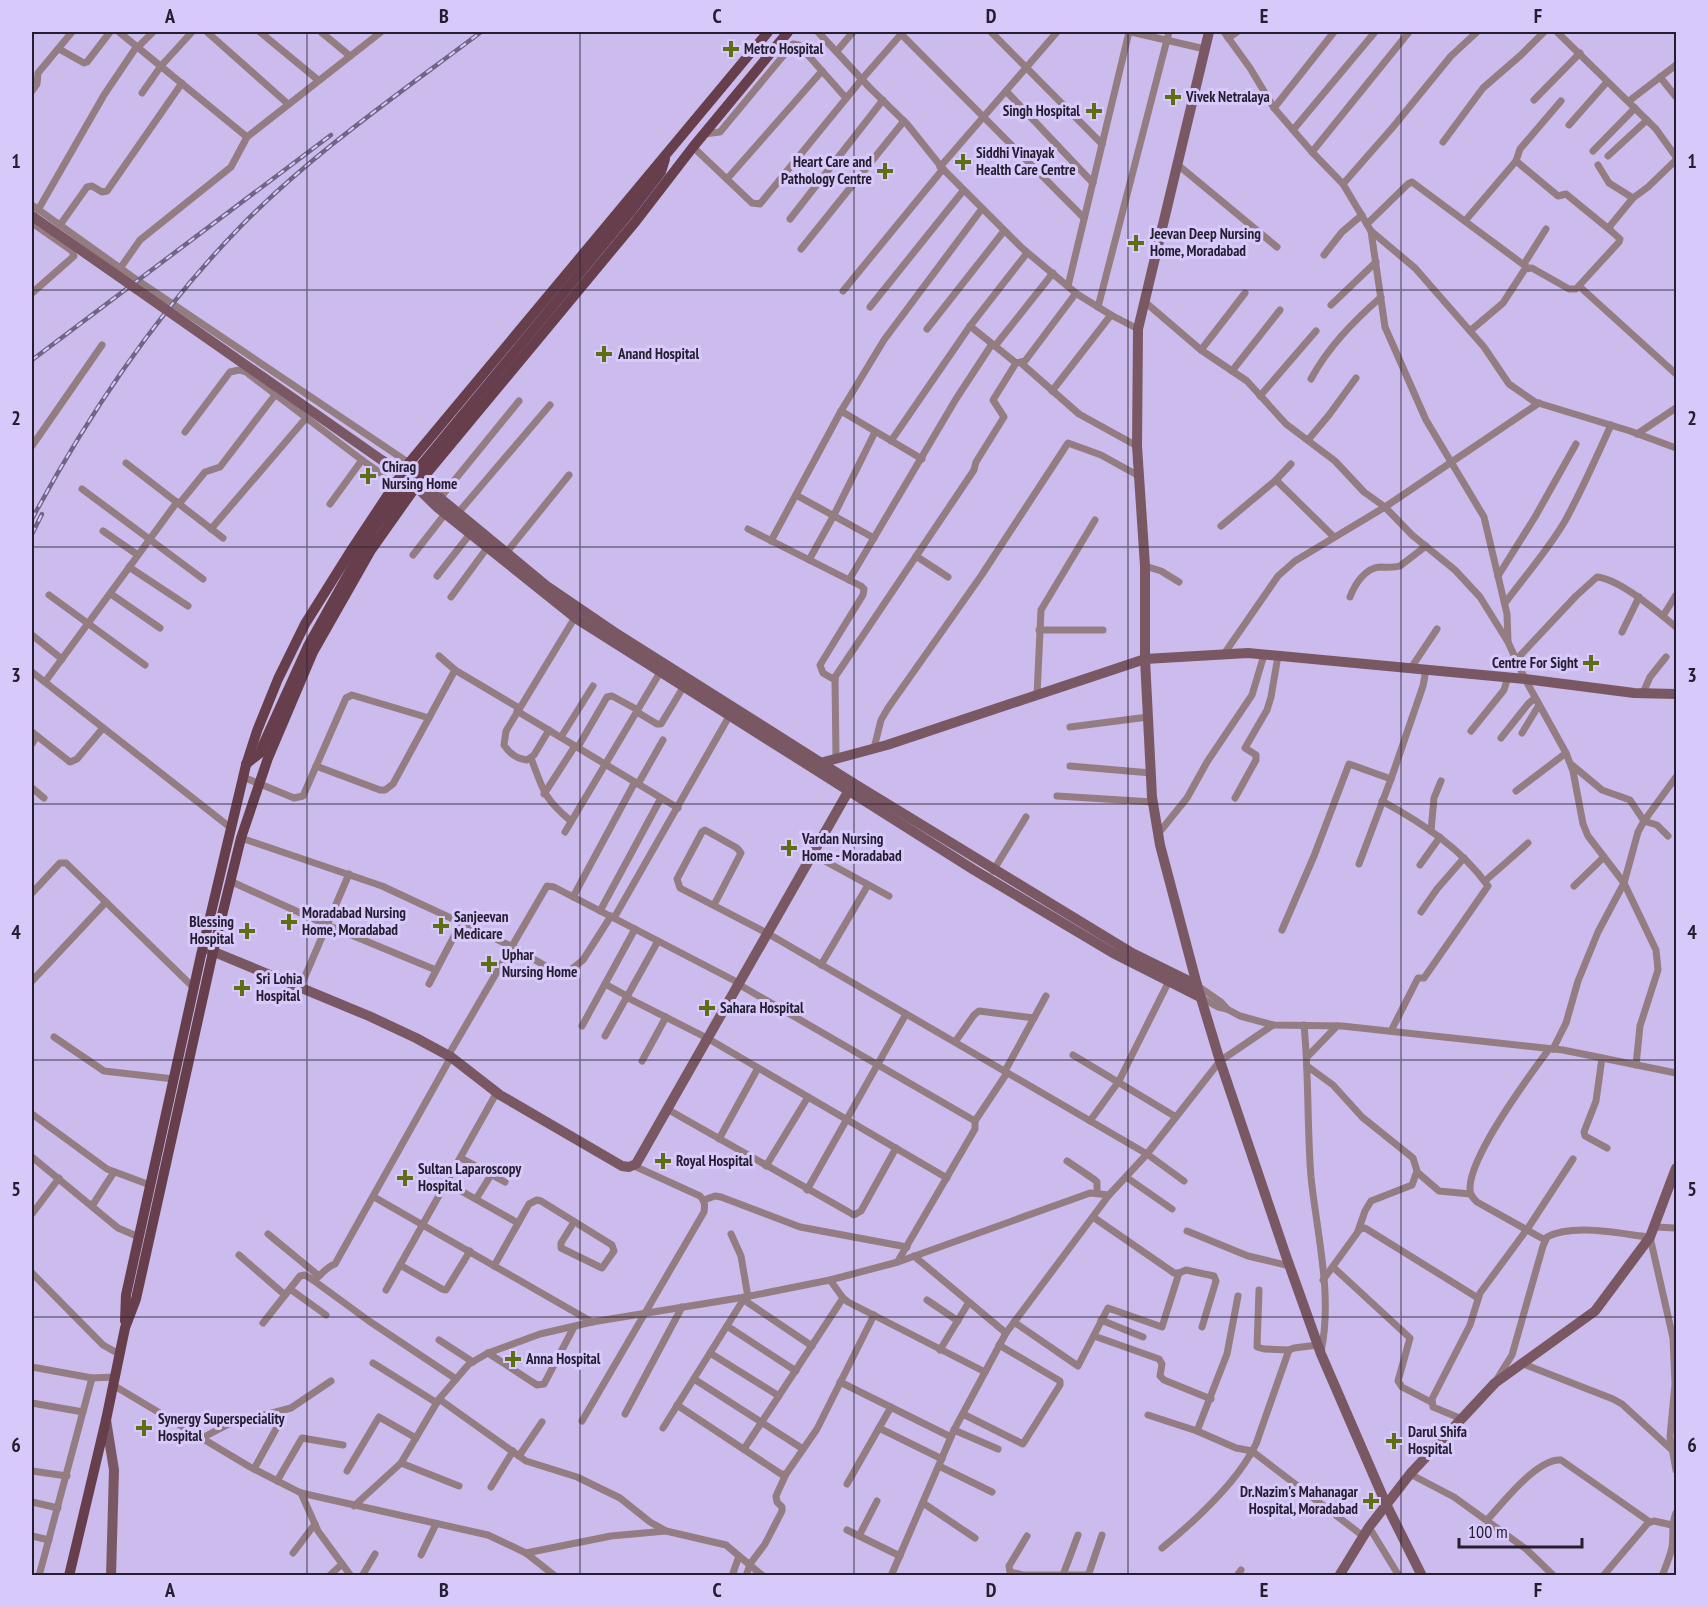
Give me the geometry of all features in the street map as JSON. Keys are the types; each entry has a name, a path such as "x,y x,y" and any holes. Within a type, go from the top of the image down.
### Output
{"main road":[{"path":"69,1575 106,1420 125,1328 136,1299 231,828 246,765 278,680 305,624 402,472 768,32"},
{"path":"125,1328 126,1295 194,988 264,769 313,652 371,550 630,229 693,147 788,32"},
{"path":"1209,32 1138,329 1137,446 1145,566 1145,659 1153,802 1158,834 1200,997 1319,1350 1386,1504 1422,1575"},
{"path":"246,765 262,749 308,646 373,530 414,474 662,172 666,155"},
{"path":"662,172 677,168"},
{"path":"35,213 383,461 402,472 445,514 487,548 578,614 1113,953 1200,997"},
{"path":"420,488 440,498 506,553 519,569"},
{"path":"817,765 1145,659 1264,655 1508,677 1643,693 1677,694"},
{"path":"663,668 684,686 732,712"},
{"path":"262,749 264,769"},
{"path":"208,950 369,1016 416,1038 450,1057 497,1092 622,1166 636,1164 851,787"},
{"path":"991,874 1132,953 1197,985"},
{"path":"1339,1575 1366,1531 1410,1474 1495,1383 1595,1311 1652,1232 1677,1168"},
{"path":"106,1420 114,1470 111,1575"}],"street":[{"path":"32,91 37,84 38,73 72,32"},
{"path":"60,49 82,62 87,62 110,32"},
{"path":"119,32 247,137"},
{"path":"35,213 104,95 137,47 153,32"},
{"path":"142,93 161,66 192,32"},
{"path":"207,32 288,104"},
{"path":"260,32 318,80"},
{"path":"321,32 350,56"},
{"path":"121,267 140,240 231,167 247,137 381,32"},
{"path":"818,32 904,121 941,168 1027,253 1076,293 1138,329"},
{"path":"837,51 853,32"},
{"path":"991,32 1102,144"},
{"path":"843,291 983,117 1057,32"},
{"path":"1068,286 1130,32 1205,49"},
{"path":"1098,307 1169,32"},
{"path":"1237,32 1226,35 1274,108 1343,184 1371,231 1415,268 1484,347 1509,384 1539,403 1677,448"},
{"path":"1274,108 1334,32"},
{"path":"1293,130 1375,32"},
{"path":"1312,152 1409,32"},
{"path":"1343,184 1452,56 1477,32"},
{"path":"1443,142 1483,88 1544,32"},
{"path":"1557,32 1629,101 1677,158 1648,187 1633,198 1610,226 1610,230"},
{"path":"693,147 752,203 760,204 902,33 1084,218"},
{"path":"704,134 720,132 794,44 799,45 846,98"},
{"path":"1534,100 1580,53"},
{"path":"1629,101 1677,65"},
{"path":"727,179 822,71"},
{"path":"1660,77 1677,97"},
{"path":"1569,125 1607,81"},
{"path":"60,225 87,187 92,186 102,192 107,190 182,83"},
{"path":"1006,91 1093,183"},
{"path":"790,219 883,100"},
{"path":"1465,221 1516,161 1520,149 1561,101"},
{"path":"1593,151 1635,108"},
{"path":"1608,156 1647,120"},
{"path":"801,249 904,121"},
{"path":"1367,224 1412,182 1526,266 1573,290 1620,239 1566,194 1558,196 1516,161"},
{"path":"1178,165 1277,247"},
{"path":"1598,165 1610,183 1633,198"},
{"path":"870,307 963,191"},
{"path":"32,205 35,213 60,225 146,286 409,463"},
{"path":"771,541 841,411 890,331 981,210"},
{"path":"1324,255 1342,232 1362,215"},
{"path":"32,224 72,251 74,256 32,293"},
{"path":"1470,331 1503,303 1525,269 1546,229"},
{"path":"927,329 1004,231"},
{"path":"1371,231 1385,327 1426,420 1484,517 1507,614 1508,642"},
{"path":"891,441 970,326 1027,253"},
{"path":"1331,304 1376,262"},
{"path":"849,580 956,399 994,345 1053,273"},
{"path":"1579,286 1677,374"},
{"path":"836,758 835,680 839,670 974,470 976,462 1004,417 993,400 1019,363 1025,361 1076,293"},
{"path":"1201,350 1245,293"},
{"path":"1311,379 1347,328 1381,297"},
{"path":"1145,302 1201,350 1247,381 1286,424 1335,460 1364,492 1385,507 1455,570 1480,597 1508,642 1525,679 1566,753 1588,836 1624,883 1656,950 1658,969 1640,1026 1636,1065"},
{"path":"1232,371 1280,310"},
{"path":"1052,391 1111,315"},
{"path":"970,326 1019,363 1079,414 1137,446"},
{"path":"1260,396 1316,330"},
{"path":"32,446 102,345"},
{"path":"185,432 230,372 234,370 246,372 395,483"},
{"path":"1308,440 1356,378"},
{"path":"45,682 178,503 206,472 220,467 275,394"},
{"path":"440,498 519,401"},
{"path":"1224,655 1278,576 1295,561 1385,507 1539,403"},
{"path":"458,513 550,405"},
{"path":"1637,434 1677,408"},
{"path":"841,411 922,459"},
{"path":"211,529 306,418"},
{"path":"1504,603 1564,522 1611,425"},
{"path":"809,560 875,432"},
{"path":"874,748 881,720 888,708 981,576 1068,443 1101,455 1139,476"},
{"path":"1498,576 1535,517 1576,444"},
{"path":"330,504 362,460"},
{"path":"126,463 224,538"},
{"path":"1221,526 1276,480 1291,464"},
{"path":"506,553 569,475"},
{"path":"1276,480 1334,537"},
{"path":"82,489 203,579"},
{"path":"796,495 874,538"},
{"path":"413,555 445,514"},
{"path":"1037,695 1041,610 1095,520"},
{"path":"748,529 861,586 864,592 820,665 823,672 835,680"},
{"path":"103,531 138,555"},
{"path":"437,576 470,534"},
{"path":"1350,597 1358,582 1368,571 1375,568 1400,566 1426,546"},
{"path":"451,597 487,548"},
{"path":"916,556 948,577"},
{"path":"1145,566 1161,571 1179,582"},
{"path":"129,567 188,606"},
{"path":"1516,660 1576,596 1597,578 1606,579 1639,597 1677,627"},
{"path":"111,594 160,628"},
{"path":"49,595 146,665"},
{"path":"1663,616 1677,595"},
{"path":"1623,632 1639,597"},
{"path":"549,730 531,758 522,760 510,753 504,745 506,731 518,709 578,614"},
{"path":"1412,668 1437,628"},
{"path":"1039,630 1103,630"},
{"path":"32,635 62,659"},
{"path":"1158,834 1187,798 1207,762 1252,694 1264,655"},
{"path":"439,656 455,670 549,730 678,808"},
{"path":"1235,798 1256,760 1256,755 1245,747 1272,697 1278,656"},
{"path":"1643,693 1655,670 1666,657"},
{"path":"565,832 663,668"},
{"path":"316,766 385,790 393,784 455,670"},
{"path":"1359,864 1391,779 1423,686 1426,670"},
{"path":"32,672 231,828"},
{"path":"1471,731 1503,690 1508,677"},
{"path":"561,737 593,686"},
{"path":"544,794 608,697 612,696 661,724 684,686"},
{"path":"243,777 294,798 300,797 305,793 346,698 352,695 429,718"},
{"path":"1522,733 1537,701"},
{"path":"1501,738 1528,704 1537,701"},
{"path":"241,838 382,886 511,946 561,975 566,975 583,960 612,917 678,808 732,712"},
{"path":"1070,727 1148,717"},
{"path":"32,744 34,734 70,762 76,759 103,728"},
{"path":"573,897 636,783 663,740"},
{"path":"1516,792 1566,753"},
{"path":"531,758 544,794 554,807 571,821"},
{"path":"1282,930 1314,856 1349,764 1391,779"},
{"path":"1570,764 1593,784 1630,800 1644,820 1657,825 1668,836"},
{"path":"1070,766 1151,773"},
{"path":"1431,831 1434,798 1441,781"},
{"path":"1545,1240 1477,1202 1469,1189 1476,1164 1498,1123 1551,1049 1566,1023 1578,981 1598,932 1624,883 1638,832 1644,820 1675,781"},
{"path":"32,788 44,798"},
{"path":"1057,796 1153,802"},
{"path":"600,911 661,798"},
{"path":"1382,801 1440,837 1464,858 1485,881 1487,888 1424,978 1418,978 1392,1031"},
{"path":"991,874 1026,817"},
{"path":"714,905 741,854 737,848 705,830 677,882 680,888 821,964 1147,1154 1184,1181"},
{"path":"1420,865 1440,837"},
{"path":"1485,881 1528,843"},
{"path":"812,854 889,896"},
{"path":"1574,886 1604,857"},
{"path":"1421,912 1437,889 1464,858"},
{"path":"32,893 63,862 194,988"},
{"path":"300,988 349,874"},
{"path":"230,881 327,925 436,970"},
{"path":"821,964 868,885"},
{"path":"316,1278 327,1267 335,1264 511,946 544,888 550,886 738,984 975,1121"},
{"path":"32,981 106,902"},
{"path":"429,984 461,923"},
{"path":"582,1026 635,929"},
{"path":"604,1036 658,941"},
{"path":"1090,1121 1119,1081 1169,981"},
{"path":"605,984 707,1038 947,1178"},
{"path":"1197,985 1227,1009"},
{"path":"898,1262 975,1129 975,1121 1006,1072 1046,996"},
{"path":"1200,997 1240,1016 1273,1025 1337,1026 1551,1049 1677,1073"},
{"path":"955,1042 979,1011 1034,1018"},
{"path":"807,1190 906,1014"},
{"path":"642,1061 666,1017"},
{"path":"891,1575 953,1433 1006,1333 1109,1195 1147,1154 1220,1061 1273,1025"},
{"path":"1259,1290 1257,1347 1319,1350 1326,1330 1326,1313 1311,1176 1304,1025"},
{"path":"1307,1057 1337,1026"},
{"path":"54,1037 104,1071 174,1079"},
{"path":"1073,1055 1176,1117"},
{"path":"1602,1058 1596,1101 1584,1132 1585,1136 1607,1148"},
{"path":"1307,1066 1333,1085 1362,1117 1413,1158 1417,1173 1439,1191 1470,1194"},
{"path":"719,1139 758,1068"},
{"path":"386,1290 497,1092"},
{"path":"766,1166 808,1097"},
{"path":"667,1109 848,1213 858,1214 896,1148"},
{"path":"32,1114 114,1172 150,1185"},
{"path":"32,1157 118,1228 139,1237"},
{"path":"460,1158 505,1182"},
{"path":"1431,1402 1470,1325 1478,1298 1527,1230 1572,1159"},
{"path":"1067,1161 1097,1182 1097,1193"},
{"path":"582,1421 704,1212 704,1200 700,1196 632,1165"},
{"path":"92,1206 114,1172"},
{"path":"1323,1280 1358,1231 1368,1204 1412,1185 1417,1173"},
{"path":"476,1199 491,1175"},
{"path":"1126,1177 1173,1209"},
{"path":"32,1214 59,1178"},
{"path":"447,1183 518,1223"},
{"path":"354,1506 401,1463 438,1401 473,1362 488,1353 540,1334 592,1322 746,1298 830,1280 898,1262 1090,1193 1109,1195"},
{"path":"704,1200 715,1196 721,1197 800,1227 907,1246"},
{"path":"374,1197 592,1322"},
{"path":"494,1266 529,1204 537,1200 574,1222 614,1248 602,1268 561,1248 561,1243 574,1222"},
{"path":"1093,1217 1174,1273 1179,1274"},
{"path":"1358,1231 1368,1228 1392,1246 1478,1298"},
{"path":"1495,1383 1512,1354 1545,1240 1554,1233 1566,1230 1652,1232 1677,1228"},
{"path":"1187,1231 1248,1256 1290,1266"},
{"path":"1652,1232 1673,1329 1676,1384 1672,1450 1677,1470"},
{"path":"268,1234 316,1278 369,1321 456,1379"},
{"path":"663,1428 746,1298 741,1256 731,1234"},
{"path":"400,1265 442,1290 446,1290 470,1251"},
{"path":"239,1255 288,1292 326,1315"},
{"path":"914,1256 1006,1333"},
{"path":"1333,1267 1410,1338 1398,1381 1402,1387 1431,1402 1433,1407 1462,1419"},
{"path":"1014,1322 1078,1366 1107,1309 1110,1308 1162,1327 1179,1274 1186,1270 1216,1277 1202,1327"},
{"path":"32,1273 103,1345 119,1354"},
{"path":"263,1323 302,1275 316,1278"},
{"path":"830,1280 843,1298 985,1372"},
{"path":"1197,1431 1232,1339 1238,1296"},
{"path":"746,1298 812,1346"},
{"path":"744,1449 843,1298"},
{"path":"927,1300 958,1321"},
{"path":"940,1350 969,1302"},
{"path":"625,1414 682,1307"},
{"path":"746,1575 750,1564 765,1544 783,1511 776,1496 786,1474 817,1429 874,1315"},
{"path":"1101,1320 1143,1337"},
{"path":"727,1326 796,1371"},
{"path":"488,1353 537,1386 541,1386 574,1327"},
{"path":"1094,1336 1159,1359 1162,1364 1161,1376 1164,1380 1211,1399"},
{"path":"439,1340 473,1362"},
{"path":"963,1414 1023,1444 1060,1385 1060,1381 999,1345"},
{"path":"1162,1548 1202,1514 1243,1466 1252,1451 1289,1350"},
{"path":"710,1353 779,1396"},
{"path":"373,1363 438,1401 526,1461 577,1477 620,1498 650,1522 666,1531 726,1545 763,1575"},
{"path":"1521,1363 1622,1404 1672,1450"},
{"path":"32,1367 114,1381 254,1469 302,1493 488,1535 526,1553 555,1575"},
{"path":"39,1575 92,1378"},
{"path":"694,1379 803,1449"},
{"path":"202,1438 229,1424 291,1408 331,1381"},
{"path":"840,1382 891,1407 998,1449"},
{"path":"32,1403 83,1412"},
{"path":"677,1405 781,1474 786,1474"},
{"path":"847,1484 891,1407"},
{"path":"1148,1415 1197,1431 1236,1448 1252,1451 1366,1531 1399,1575"},
{"path":"347,1471 377,1418 382,1418 416,1438"},
{"path":"491,1486 542,1422"},
{"path":"879,1428 992,1492"},
{"path":"254,1469 276,1429"},
{"path":"278,1481 302,1438 344,1445"},
{"path":"1487,1520 1530,1476 1548,1462 1561,1460 1650,1522 1672,1525"},
{"path":"401,1463 459,1486"},
{"path":"32,1471 67,1476"},
{"path":"1410,1474 1454,1497 1487,1520 1526,1549 1554,1575"},
{"path":"302,1493 315,1524 351,1575"},
{"path":"859,1536 877,1501"},
{"path":"32,1502 58,1508"},
{"path":"923,1503 975,1538"},
{"path":"1662,1575 1669,1560 1672,1525 1677,1513"},
{"path":"1603,1575 1650,1522"},
{"path":"293,1553 315,1524"},
{"path":"421,1555 436,1524"},
{"path":"847,1530 900,1556"},
{"path":"526,1553 611,1536 666,1531"},
{"path":"1063,1575 1078,1535"},
{"path":"1008,1568 1010,1572 1018,1575 1088,1575 1102,1535"},
{"path":"32,1536 49,1540"},
{"path":"1004,1575 1027,1536"},
{"path":"362,1575 375,1554"},
{"path":"732,1575 740,1556"},
{"path":"329,1575 342,1564"}],"railway":[{"path":"32,519 101,402 153,328 211,258 242,225 298,173 358,124 481,32"},
{"path":"32,360 331,135"},
{"path":"32,534 42,514"}],"place":[{"name":"Metro Hospital","path":"731,49"},
{"name":"Vivek Netralaya","path":"1173,97"},
{"name":"Singh Hospital","path":"1094,111"},
{"name":"Siddhi Vinayak Health Care Centre","path":"963,162"},
{"name":"Heart Care and Pathology Centre","path":"885,171"},
{"name":"Jeevan Deep Nursing Home, Moradabad","path":"1136,243"},
{"name":"Anand Hospital","path":"604,354"},
{"name":"Chirag Nursing Home","path":"368,476"},
{"name":"Centre For Sight","path":"1591,663"},
{"name":"Vardan Nursing Home - Moradabad","path":"789,848"},
{"name":"Moradabad Nursing Home, Moradabad","path":"289,922"},
{"name":"Sanjeevan Medicare","path":"441,926"},
{"name":"Blessing Hospital","path":"247,931"},
{"name":"Uphar Nursing Home","path":"489,964"},
{"name":"Sri Lohia Hospital","path":"242,988"},
{"name":"Sahara Hospital","path":"707,1008"},
{"name":"Royal Hospital","path":"663,1161"},
{"name":"Sultan Laparoscopy Hospital","path":"405,1178"},
{"name":"Anna Hospital","path":"513,1359"},
{"name":"Synergy Superspeciality Hospital","path":"144,1428"},
{"name":"Darul Shifa Hospital","path":"1394,1441"},
{"name":"Dr.Nazim's Mahanagar Hospital, Moradabad","path":"1371,1501"}]}
